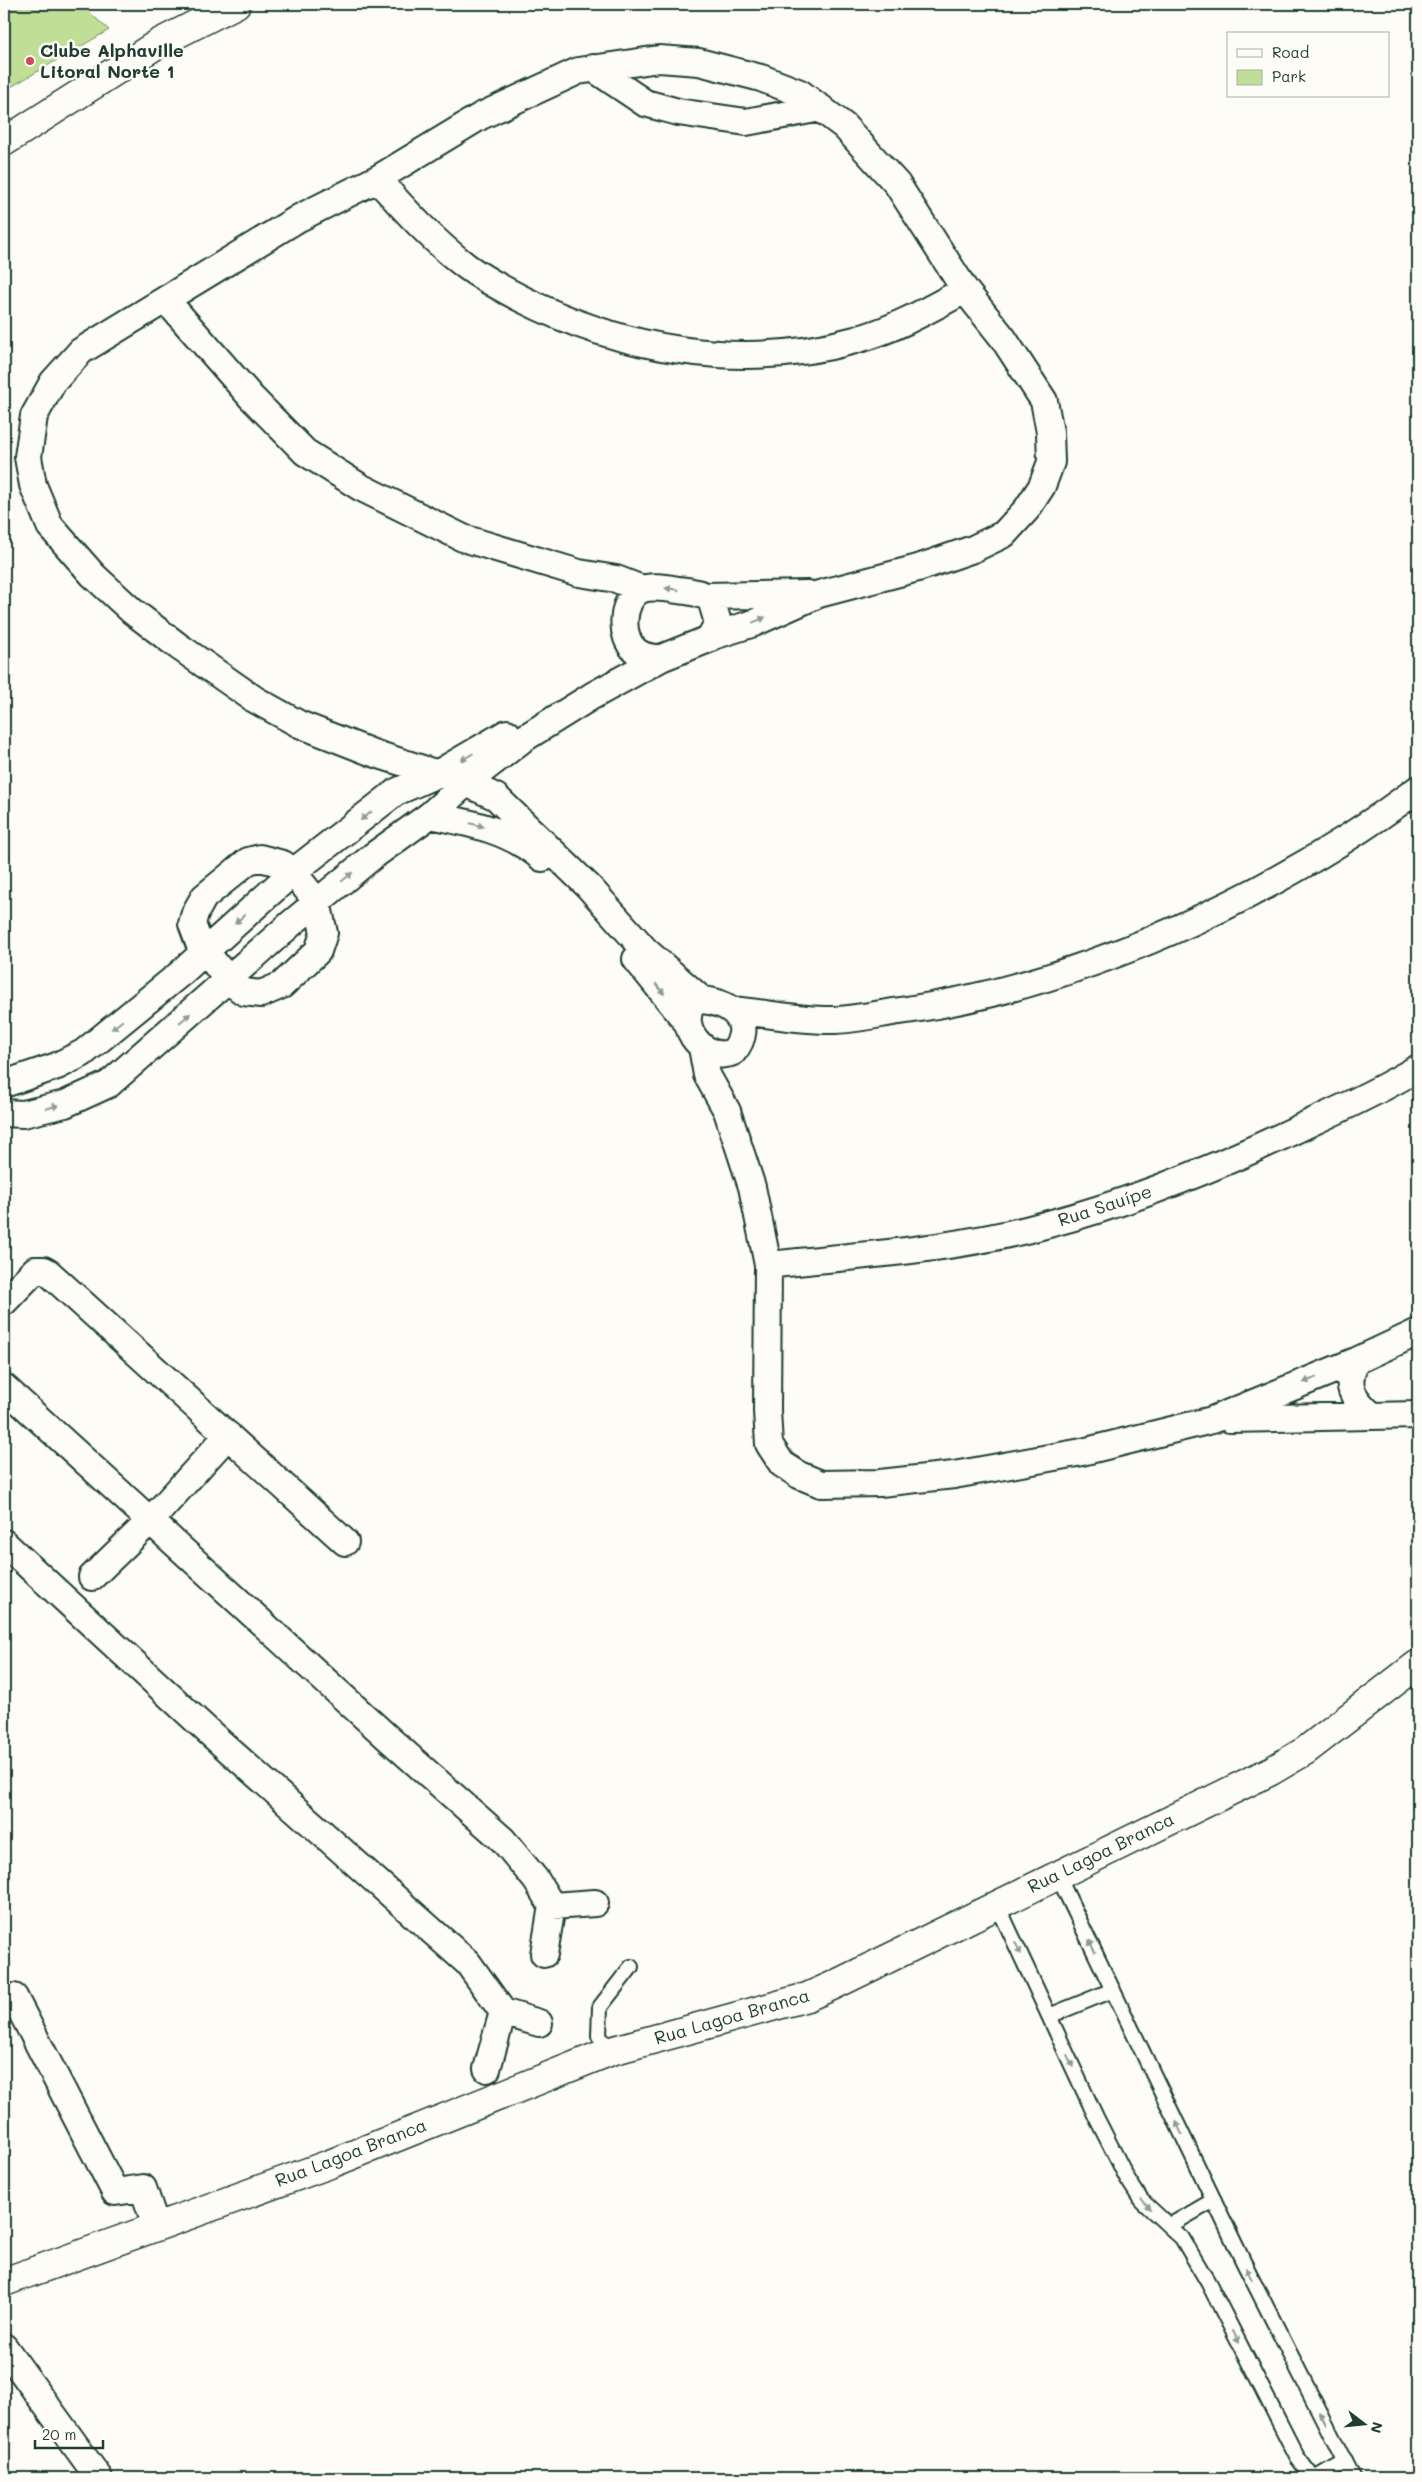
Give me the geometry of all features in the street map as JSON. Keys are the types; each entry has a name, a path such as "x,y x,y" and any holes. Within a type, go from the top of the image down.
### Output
{"street":[{"path":"4,142 159,43 236,4"},
{"path":"4,1084 57,1066 83,1053 205,951 293,872 396,792 437,774 661,658 689,649 713,636 754,623 819,594 918,568 973,549 1004,534 1028,509 1042,486 1051,462 1050,432 1044,401 1002,338 965,290 896,184 844,126 800,93 762,78 699,62 659,59 578,71 481,116 377,179 299,218 81,351 53,382 34,416 28,457 33,485 50,526 93,576 132,611 254,699 299,724 373,753 437,774 466,783 496,797 589,887 644,950 702,1000 723,1005 732,1010 741,1020 726,1111"},
{"path":"593,68 645,103 686,114 746,122 821,108"},
{"path":"377,179 423,230 467,268 505,290 555,316 596,330 674,350 737,356 800,351 855,340 909,320 965,290"},
{"path":"166,300 245,390 305,452 360,486 463,538 579,573 616,579 642,589 660,588 706,596 819,594"},
{"path":"579,573 605,594 626,629 634,650 642,655 661,658"},
{"path":"4,1113 23,1114 65,1104 110,1084 373,856 430,815 466,783 523,739 549,715 609,674 614,668 626,629 630,601 642,589"},
{"path":"706,596 711,599 718,623 713,636"},
{"path":"373,753 383,765 396,792"},
{"path":"732,1010 798,1019 838,1020 948,1004 1066,973 1167,933 1259,888 1318,855 1418,789"},
{"path":"430,815 480,825 504,833 537,853 562,874 614,932 686,1021 702,1047 707,1075 726,1111 752,1187 768,1265 767,1411 770,1444 782,1464 799,1476 821,1484 880,1483 954,1475 1082,1452 1212,1420 1356,1361 1418,1332"},
{"path":"260,858 283,864 293,872 318,902 324,923 323,941 318,951 282,985 261,994 244,992 228,980 199,943 192,924 195,913 204,897 248,860 260,858"},
{"path":"686,1021 692,1003 702,1000"},
{"path":"702,1047 717,1056 738,1044 798,1019"},
{"name":"Rua Sauípe","path":"768,1265 938,1247 1045,1226 1175,1183 1250,1152 1387,1086 1418,1068"},
{"path":"4,1302 35,1270 44,1270 49,1273 345,1542"},
{"path":"1356,1361 1350,1372 1349,1383 1358,1403 1370,1414"},
{"path":"4,1386 503,1840 536,1880 552,1906 544,1954"},
{"path":"1212,1420 1370,1414 1418,1415"},
{"path":"92,1577 151,1520 228,1435"},
{"path":"4,1543 226,1746 468,1963 503,2012 538,2023"},
{"name":"Rua Lagoa Branca","path":"4,2282 330,2164 610,2051 807,1997 1272,1770 1304,1751 1418,1664"},
{"path":"552,1906 595,1903"},
{"path":"4,2003 14,1997 115,2192 143,2188 156,2226"},
{"path":"487,2069 503,2012"},
{"path":"4,2346 99,2478"}],"lane":[{"path":"1057,1874 1214,2200 1353,2478"},
{"path":"997,1904 1127,2178 1141,2200 1182,2238 1208,2284 1297,2457 1315,2478 1345,2461"},
{"path":"610,2051 599,2036 600,2007 631,1967"},
{"path":"1049,2016 1113,1990"},
{"path":"1169,2226 1214,2200"}],"green space":[{"name":"Clube Alphaville Litoral Norte 1","path":"4,4 80,4 109,30 4,91"}],"place":[{"name":"Clube Alphaville Litoral Norte 1","path":"30,61"}]}
